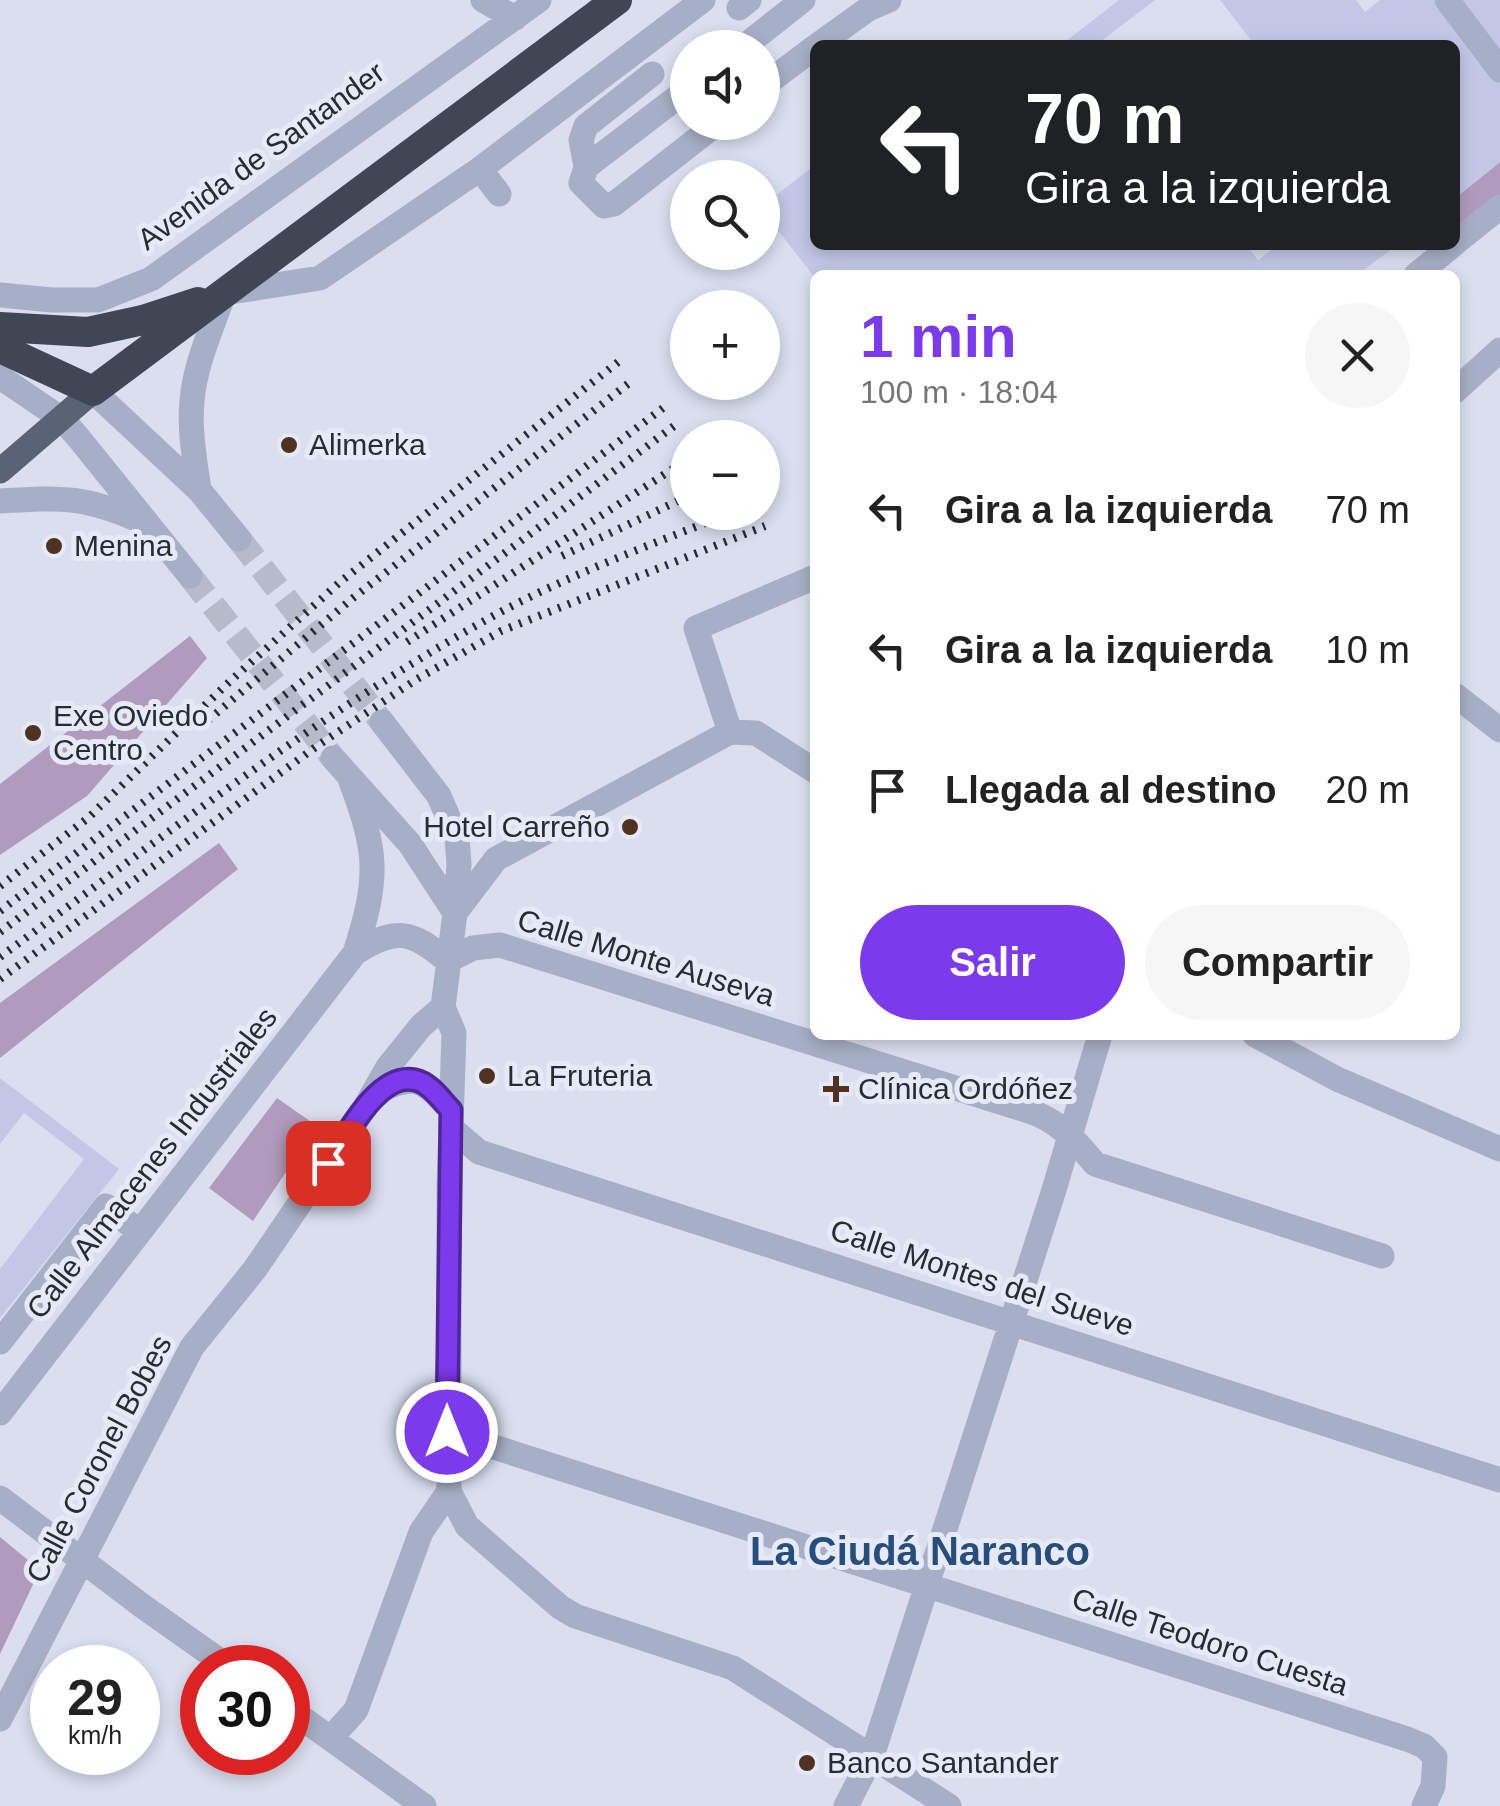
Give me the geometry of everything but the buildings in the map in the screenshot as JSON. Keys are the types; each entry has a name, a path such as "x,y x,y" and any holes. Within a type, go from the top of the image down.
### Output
{"highway":[{"path":"0,348 93,391 617,0"},
{"path":"0,327 88,332 143,320 224,293"}],"main road":[{"path":"0,472 93,391"}],"street":[{"path":"483,0 515,18"},
{"name":"Avenida de Santander","path":"0,295 98,300 151,279 539,0"},
{"path":"199,490 192,402 198,370 224,293 320,278 480,169 703,0"},
{"path":"765,30 803,0"},
{"path":"824,40 868,9 889,0"},
{"path":"1446,0 1500,70"},
{"path":"780,74 810,51"},
{"path":"586,167 581,140 586,126 652,74"},
{"path":"670,103 586,167 581,177 583,188 598,203 614,204 696,140"},
{"path":"480,169 499,194"},
{"path":"1460,239 1500,206"},
{"path":"1422,270 1447,250"},
{"path":"1460,386 1500,350"},
{"path":"0,378 62,419 190,576"},
{"path":"93,391 199,490 239,538"},
{"path":"0,502 89,500 150,524"},
{"path":"730,732 696,628 810,579"},
{"path":"1460,700 1500,730"},
{"path":"382,722 424,774 450,816 459,864 443,1007 454,1033 448,1492 467,1526 560,1608 734,1668 949,1806"},
{"path":"456,912 496,859 730,732 756,733 810,768"},
{"path":"332,758 410,844 456,912"},
{"name":"Calle Almacenes Industriales","path":"0,1413 355,952 374,876 368,829 350,779"},
{"path":"355,952 391,934 411,936 428,944 447,961"},
{"name":"Calle Monte Auseva","path":"447,961 473,948 500,946 1044,1115 1070,1134 1096,1164 1382,1256"},
{"name":"Calle Coronel Bobes","path":"0,1719 192,1347 255,1268 399,1053 443,1007"},
{"path":"846,1806 872,1756 1098,1040"},
{"path":"1264,1040 1337,1079 1500,1149"},
{"path":"375,1093 402,1080 416,1080 430,1088 451,1119"},
{"name":"Calle Montes del Sueve","path":"451,1119 479,1152 1500,1480"},
{"path":"0,1342 106,1206 140,1232"},
{"name":"Calle Teodoro Cuesta","path":"447,1432 1406,1739 1424,1746 1435,1757 1433,1786 1424,1806"},
{"path":"330,1738 356,1710 421,1532 448,1492"},
{"path":"0,1498 198,1645"},
{"path":"310,1724 424,1806"}],"shaded area":[{"path":"1119,0 1155,0 1103,40 1067,40"},
{"path":"1220,0 1356,0 1365,12 1380,0 1500,0 1500,162 1460,194 1460,40 1251,40"},
{"path":"1500,162 1500,207 1460,239 1460,194"},
{"path":"810,169 810,250 1250,250 1258,260 1271,250 1390,250 1364,270 810,272 780,233 780,192"},
{"path":"190,636 207,658 87,796 0,855 0,784"},
{"path":"219,843 238,869 0,1058 0,1003"},
{"path":"0,1078 119,1169 0,1318 0,1269 84,1159 24,1113 0,1144"},
{"path":"277,1098 317,1126 253,1221 209,1188"},
{"path":"0,1537 34,1565 38,1574 0,1654"}],"tunnel":[{"path":"239,539 382,722"},
{"path":"190,576 333,758"}],"railway":[{"path":"0,886 88,818 340,582 622,359"},
{"path":"200,727 353,598 633,380"},
{"path":"0,911 663,408"},
{"path":"0,932 670,429"},
{"path":"407,642 670,471"},
{"path":"562,556 670,505"},
{"path":"0,957 242,778 430,653 553,586 688,530"},
{"path":"0,979 317,746 417,679 501,631 755,530"}],"place":[{"name":"Alimerka","path":"289,445"},
{"name":"Menina","path":"54,546"},
{"name":"Exe Oviedo Centro","path":"33,733"},
{"name":"Hotel Carreño","path":"630,827"},
{"name":"La Fruteria","path":"487,1076"},
{"name":"Clínica Ordóñez","path":"836,1089"},
{"name":"Banco Santander","path":"807,1763"}],"district":[{"name":"La Ciudá Naranco","path":"920,1551"}],"route":[{"path":"328,1163 375,1093 402,1080 416,1080 430,1088 451,1110 447,1432"}]}
